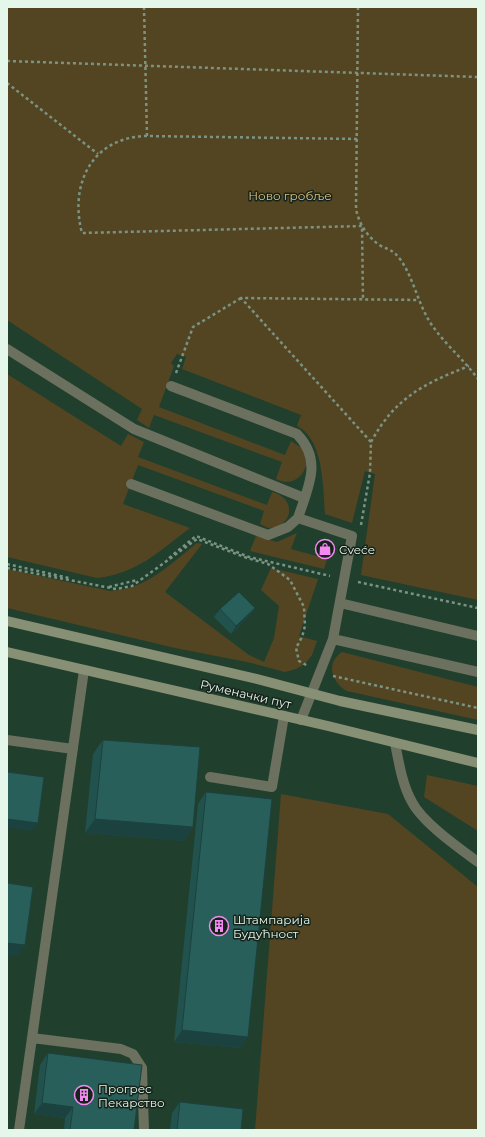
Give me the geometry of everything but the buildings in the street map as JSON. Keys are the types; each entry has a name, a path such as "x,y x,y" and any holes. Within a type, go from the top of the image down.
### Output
{"main road":[{"name":"Руменачки пут","path":"7,621 257,679 340,701 478,730"},
{"name":"Руменачки пут","path":"7,652 284,716 478,763"}],"lane":[{"path":"7,349 134,429 304,498"},
{"path":"131,484 268,535 288,527 298,518 311,480 312,465 306,445 297,434 170,386"},
{"path":"298,518 352,536 333,639 300,720"},
{"path":"340,603 478,636"},
{"path":"333,639 478,672"},
{"path":"19,1130 84,670"},
{"path":"210,777 272,787 284,716"},
{"path":"7,740 73,749"},
{"path":"395,743 403,782 412,803 438,831 478,862"},
{"path":"32,1038 121,1049 133,1054 142,1068 144,1130"}],"path":[{"path":"144,7 147,136"},
{"path":"358,7 356,209 362,226 363,300"},
{"path":"7,61 478,77"},
{"path":"7,84 98,154"},
{"path":"357,139 136,136 121,140 98,154 85,173 78,196 77,208 82,233 362,226"},
{"path":"362,226 373,240 382,246 392,249 401,260 434,329 469,366 478,379"},
{"path":"170,386 193,327 241,298 419,300"},
{"path":"241,298 371,442"},
{"path":"361,527 370,473 371,442 381,424 401,401 435,379 469,366"},
{"path":"7,564 110,587 133,583 151,572 196,536 249,557 478,608"},
{"path":"7,568 116,589 132,586 197,539 247,558 268,564 290,580 304,607 306,626 296,648 299,661 319,672 478,708"}],"green space":[{"name":"Ново гробље","path":"7,7 478,7 478,600 361,575 375,474 365,471 352,523 325,514 320,465 312,442 306,432 297,426 301,415 182,369 186,357 177,354 171,363 174,366 159,407 285,455 291,441 303,449 307,462 300,476 292,481 282,481 276,479 282,462 154,415 149,428 137,420 142,409 7,320"},
{"path":"7,374 121,446 128,434 144,442 138,457 267,505 272,492 278,494 287,502 289,507 287,518 284,523 278,527 268,528 260,524 264,511 138,465 123,504 190,528 157,553 136,566 124,571 97,578 7,557"},
{"path":"297,533 291,549 327,559 324,569 250,551 256,536 277,542"},
{"path":"197,543 202,544 165,592 249,655 264,662 274,638 279,606 261,590 271,568 318,579 299,636 317,641 312,655 305,664 296,669 285,672 247,662 175,648 7,608 7,569 110,591 135,586 146,581 167,567"},
{"path":"342,652 478,687 478,720 347,691 338,683 332,673 334,662"},
{"path":"427,775 478,786 478,831 424,797"},
{"path":"281,794 388,814 478,887 478,1130 255,1130"}],"place":[{"name":"Cveće","path":"325,549"},
{"name":"Штампарија Будућност","path":"219,926"},
{"name":"Прогрес Пекарство","path":"84,1095"}]}
